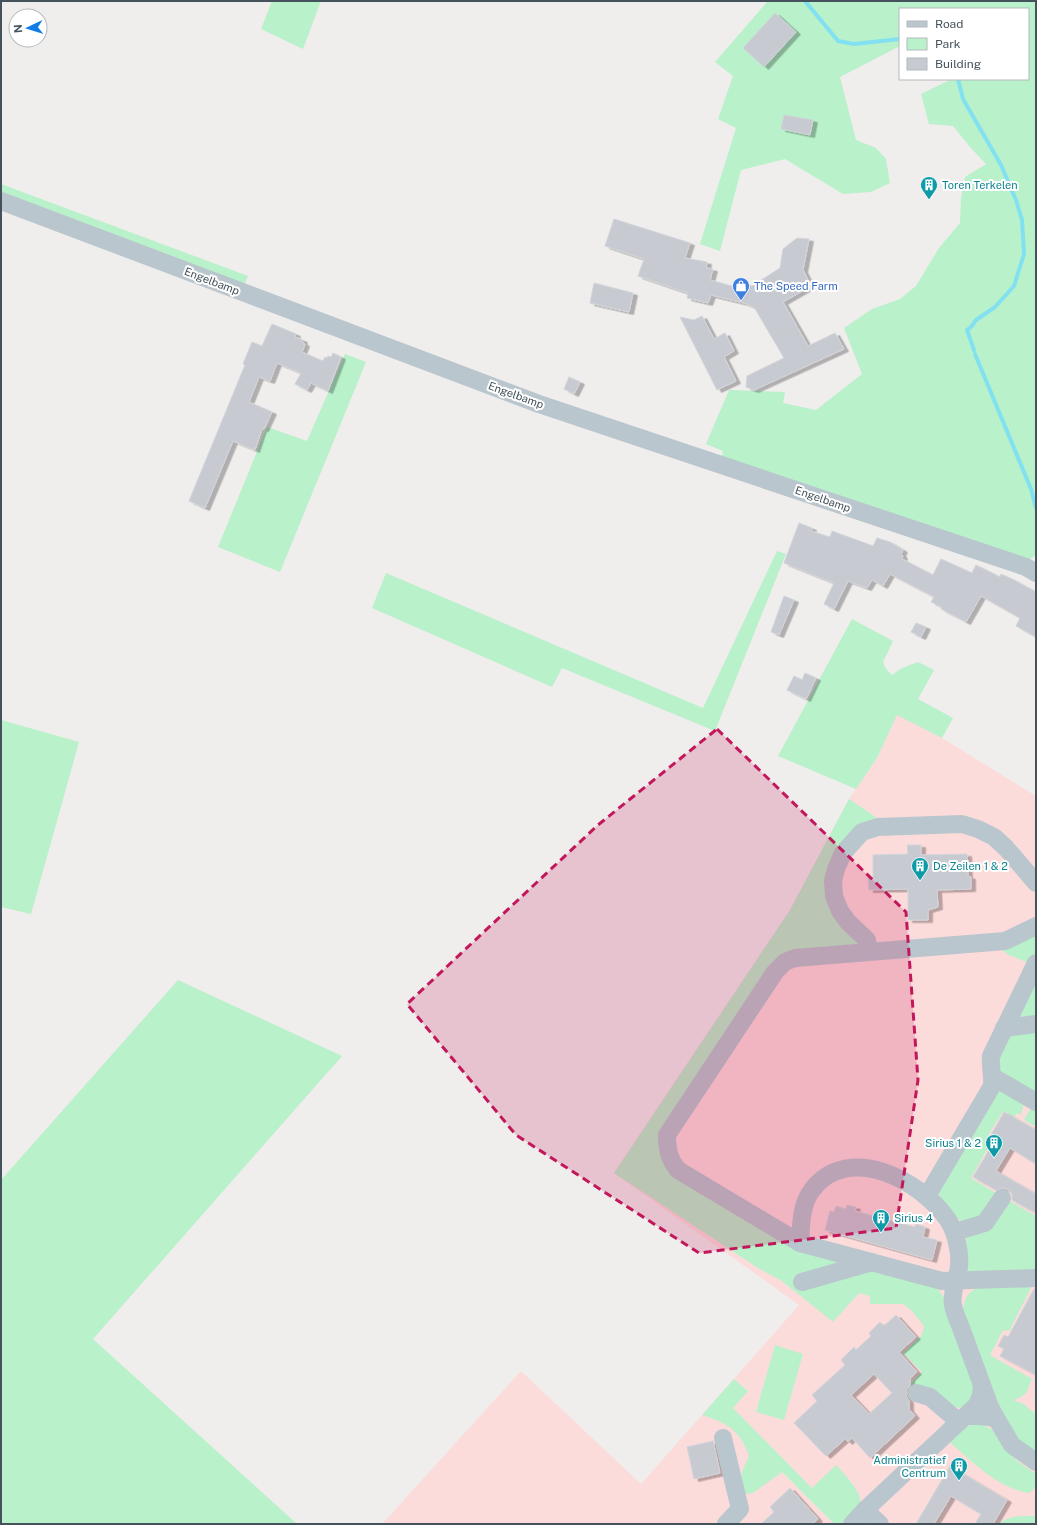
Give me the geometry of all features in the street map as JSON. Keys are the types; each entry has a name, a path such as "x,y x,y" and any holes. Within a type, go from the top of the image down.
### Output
{"street":[{"name":"Engelbamp","path":"1,201 539,404 1026,567 1036,573"},
{"path":"868,951 867,940 848,922 840,911 834,896 833,881 836,869 843,853 862,832 878,827 962,824 978,829 994,837 1006,848 1036,883"},
{"path":"1036,926 1005,941 868,951 795,958 785,962 776,972 667,1135 667,1149 670,1161 678,1170 800,1243 942,1281 1036,1278"},
{"path":"927,1196 992,1086 993,1077 990,1065 991,1056 1036,963"},
{"path":"1004,1028 1036,1024"},
{"path":"993,1077 1036,1102"},
{"path":"800,1243 804,1207 811,1191 823,1178 837,1171 857,1167 876,1168 895,1176 927,1196 947,1219 955,1232 958,1249 959,1270 952,1304 990,1407 1012,1445 1036,1462"},
{"path":"955,1232 985,1223 1002,1198"},
{"path":"802,1282 873,1262"},
{"path":"852,1524 977,1405 981,1395 982,1385"},
{"path":"916,1393 930,1397 962,1419 981,1416 996,1418"},
{"path":"723,1438 740,1509 726,1524"},
{"path":"865,1510 880,1524"}],"highlighted area":[{"path":"717,729 906,912 918,1080 896,1228 699,1253 516,1135 407,1004 598,825"}],"shaded area":[{"path":"897,714 942,738 1036,796 1036,1524 382,1524 521,1371 641,1484 799,1305 614,1173 790,910 849,799 877,758"}],"green space":[{"path":"272,1 321,1 303,49 261,29"},
{"path":"768,1 1036,1 1036,555 1026,562 721,460 723,451 706,444 729,390 785,392 783,403 816,410 862,374 844,328 872,309 900,299 916,286 939,248 960,223 961,198 965,177 986,164 953,126 929,124 921,94 950,80 1029,80 1029,8 899,8 899,47 840,77 856,140 876,148 886,159 890,183 871,192 843,194 785,159 741,170 720,251 700,244 736,128 718,119 733,76 715,62"},
{"path":"1,184 248,276 243,288 1,195"},
{"path":"345,354 366,362 280,572 218,547 267,427 307,441"},
{"path":"777,551 786,554 715,731 562,668 552,687 372,608 386,573 703,708"},
{"path":"852,619 893,641 883,662 886,669 892,675 902,668 918,662 934,670 918,699 953,718 942,738 897,715 877,758 856,789 778,756"},
{"path":"1,720 79,742 31,914 1,907"},
{"path":"849,799 880,820 830,866 857,940 857,944 854,947 793,954 662,1152 774,1235 937,1287 944,1298 976,1388 965,1408 950,1407 911,1387 910,1384 922,1372 903,1353 922,1335 924,1326 911,1310 903,1304 870,1304 870,1296 859,1293 833,1322 782,1281 758,1268 614,1173 790,910"},
{"path":"1036,931 1036,953 1031,964 1009,955 999,948"},
{"path":"1036,972 1036,1021 1018,1022"},
{"path":"178,980 342,1056 93,1339 297,1524 1,1524 1,1180"},
{"path":"1036,1028 1036,1097 1003,1077 997,1068 1003,1041 1008,1034"},
{"path":"997,1089 1023,1102 1023,1109 1020,1115 1017,1113 1014,1117 1003,1111 984,1142 989,1146 971,1178 999,1195 986,1218 967,1224 957,1218 944,1206 938,1189"},
{"path":"1036,1109 1036,1127 1024,1120 1029,1111"},
{"path":"1006,1199 1036,1216 1036,1273 967,1272 966,1239"},
{"path":"1031,1284 1030,1290 1009,1331 1003,1330 990,1355 1032,1379 1026,1393 1013,1400 1022,1403 1036,1414 1036,1454 1020,1442 999,1406 963,1309 966,1298 975,1289 995,1285"},
{"path":"775,1345 803,1354 784,1420 756,1412"},
{"path":"734,1379 748,1391 733,1408 812,1488 836,1465 849,1479 857,1491 860,1502 859,1507 853,1514 841,1524 834,1524 782,1472 753,1493 745,1494 741,1479 749,1456 745,1447 732,1429 719,1421 702,1415"},
{"path":"975,1421 993,1430 1006,1449 1017,1461 1036,1474 1036,1485 1032,1491 1029,1493 1006,1486 986,1473 948,1441"},
{"path":"1021,1516 1036,1516 1036,1524 999,1524 1006,1519"}],"building":[{"path":"775,13 796,32 764,67 743,48"},
{"path":"784,115 813,120 810,135 781,129"},
{"path":"614,219 690,243 685,258 707,262 706,268 713,269 710,280 746,290 748,285 752,286 780,268 783,249 797,238 809,239 803,270 811,286 783,302 808,346 835,333 844,349 754,390 746,387 747,376 784,358 754,307 711,295 708,303 687,298 688,293 638,276 644,259 605,246"},
{"path":"594,283 633,293 629,312 590,303"},
{"path":"702,316 714,339 725,333 734,351 724,357 736,381 717,390 680,317 694,320"},
{"path":"272,324 296,334 295,337 303,340 302,342 305,344 302,352 323,361 325,357 331,357 333,353 341,357 328,391 311,383 307,390 295,384 301,373 277,363 270,381 259,377 249,402 272,412 264,429 262,429 255,450 233,441 205,508 189,501 245,365 243,364 252,342 262,346"},
{"path":"569,377 580,382 574,394 564,389"},
{"path":"799,523 812,528 811,531 830,537 832,531 873,546 877,538 890,542 903,550 901,554 903,556 902,559 933,575 941,559 972,573 976,565 1000,577 1001,574 1012,579 1036,592 1036,637 1016,626 1020,618 981,596 966,622 931,602 934,597 890,574 883,586 872,580 867,588 848,581 834,609 824,604 834,583 784,563"},
{"path":"784,596 794,600 779,635 771,632"},
{"path":"916,623 926,627 921,637 911,632"},
{"path":"805,673 816,678 806,699 787,690 794,676 802,680"},
{"name":"De Zeilen 1 & 2","path":"907,845 921,845 921,855 967,854 968,876 971,877 971,889 937,890 938,907 928,910 928,920 908,920 908,889 869,890 868,877 873,877 873,855 908,854"},
{"name":"Sirius 1 & 2","path":"1004,1112 1036,1130 1036,1164 1010,1148 996,1171 1036,1194 1036,1213 1012,1200 1012,1194 1008,1189 1002,1188 996,1190 973,1177 992,1145 987,1142"},
{"name":"Sirius 4","path":"847,1205 856,1207 855,1211 915,1227 916,1224 925,1227 923,1237 937,1240 932,1260 825,1230 830,1211 834,1212 836,1206 846,1209"},
{"path":"1034,1289 1036,1289 1036,1375 1000,1356 1004,1349 998,1346 1004,1335 1008,1337"},
{"path":"896,1315 916,1337 899,1352 917,1372 910,1379 910,1385 906,1390 906,1396 909,1401 909,1409 915,1416 870,1458 852,1438 848,1442 845,1439 826,1456 794,1423 817,1401 812,1395 845,1365 841,1360 854,1347 856,1350 871,1336 869,1333 880,1322 884,1326","holes":["874,1374 892,1393 869,1414 851,1395"]},
{"path":"713,1441 720,1473 694,1479 687,1447"},
{"name":"Administratief Centrum","path":"950,1466 1007,1500 993,1524 975,1524 981,1514 951,1496 934,1524 916,1524"},
{"path":"790,1488 818,1519 812,1524 761,1524 774,1512 770,1507"}],"waterway":[{"path":"805,1 838,41 854,44 899,39"},
{"path":"958,80 963,99 1001,165 1016,200 1022,220 1024,254 1014,286 995,307 976,320 967,330 974,350"},
{"path":"975,354 1031,489 1036,508"}],"place":[{"name":"Toren Terkelen","path":"929,200"},
{"name":"The Speed Farm","path":"741,301"},
{"name":"De Zeilen 1 & 2","path":"920,881"},
{"name":"Sirius 1 & 2","path":"994,1158"},
{"name":"Sirius 4","path":"881,1233"},
{"name":"Administratief Centrum","path":"959,1481"}]}
